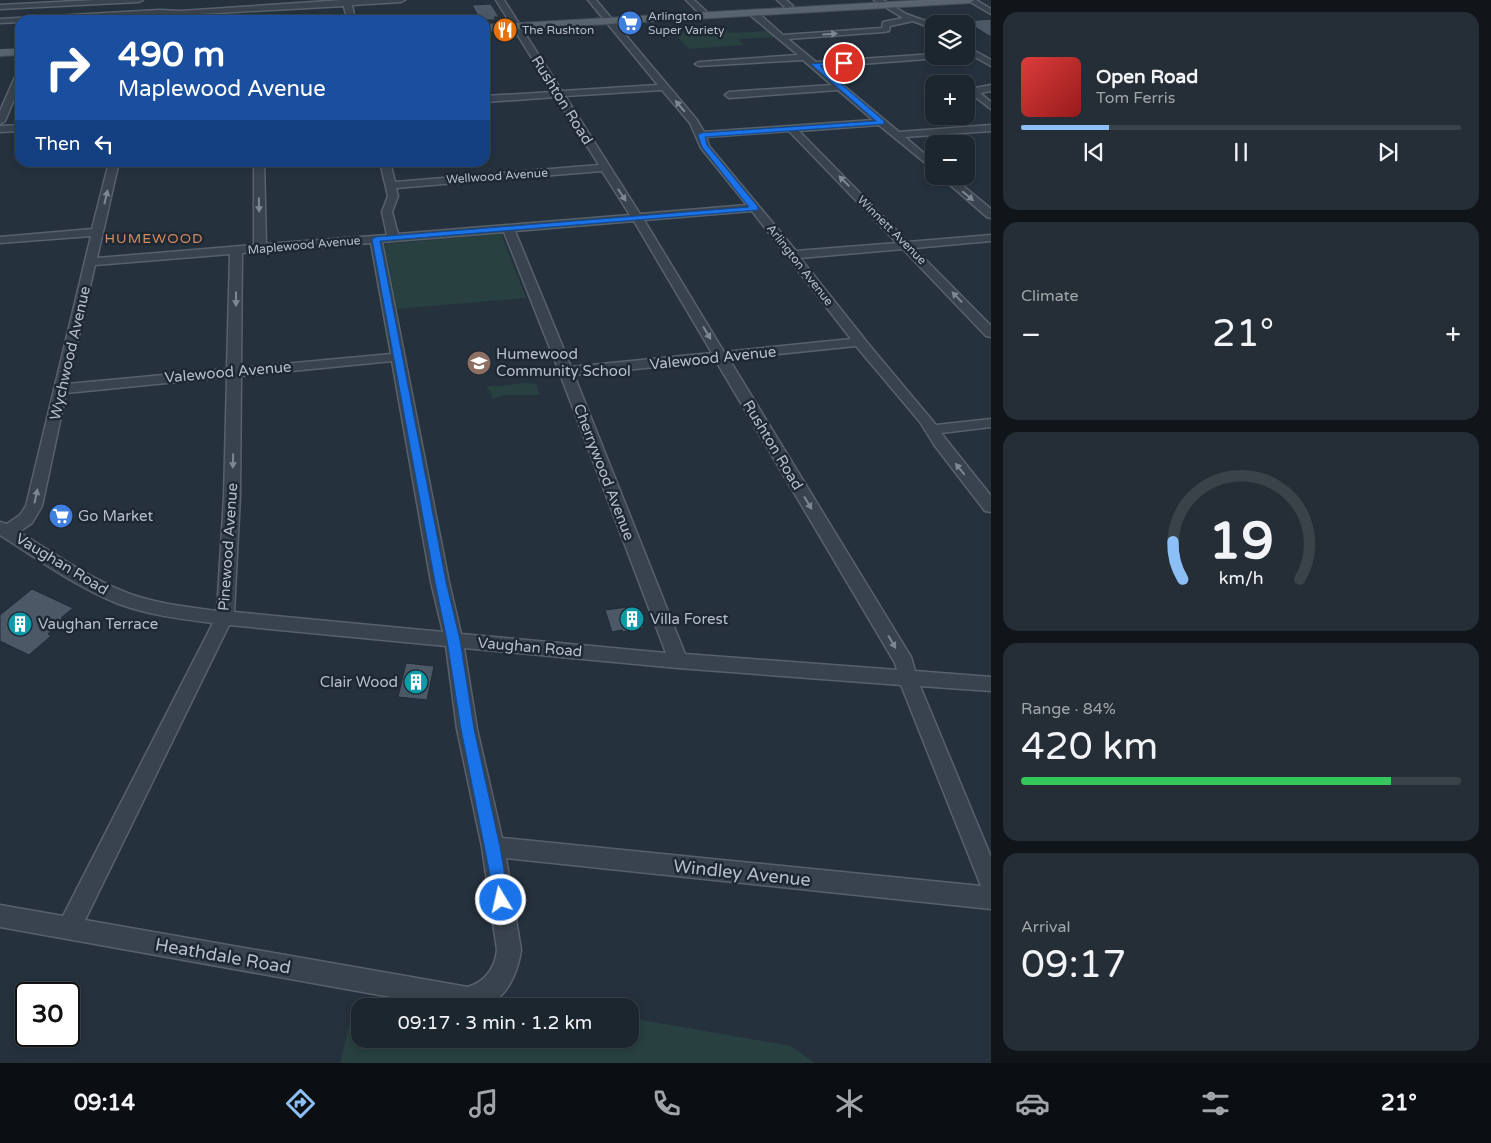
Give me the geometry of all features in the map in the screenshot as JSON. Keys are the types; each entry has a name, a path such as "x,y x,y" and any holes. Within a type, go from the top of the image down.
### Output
{"main road":[{"path":"608,19 702,11 883,1 970,0"},
{"path":"490,24 752,12 883,1"},
{"path":"490,27 515,24"},
{"path":"0,48 15,47"},
{"path":"0,53 15,52"}],"street":[{"path":"0,7 139,0"},
{"path":"182,15 347,2 400,0"},
{"name":"Rushton Road","path":"500,0 637,218 904,662 908,679 991,884"},
{"name":"Arlington Avenue","path":"592,0 694,122 704,146 794,255 797,262 933,430 940,443 991,506"},
{"path":"690,0 702,11"},
{"path":"781,0 789,6"},
{"path":"970,0 991,12"},
{"path":"883,1 901,15 925,24"},
{"path":"169,15 171,2"},
{"path":"347,2 350,15"},
{"path":"752,12 925,158"},
{"path":"781,37 884,30 887,28 886,24 890,22 912,19"},
{"path":"0,21 15,21"},
{"path":"975,56 991,64"},
{"path":"699,64 806,57"},
{"path":"814,64 925,57"},
{"path":"0,121 15,86"},
{"path":"490,99 664,87"},
{"path":"729,95 841,88"},
{"path":"991,88 978,90 974,93 991,106"},
{"path":"701,135 882,122"},
{"path":"0,129 15,128"},
{"path":"897,135 991,128"},
{"name":"Winnett Avenue","path":"792,129 991,333"},
{"name":"Wychwood Avenue","path":"5,534 26,519 34,506 113,167"},
{"path":"258,167 260,248"},
{"path":"387,167 393,198 387,212 385,238 397,357 440,582 454,640 467,729 492,847"},
{"name":"Wellwood Avenue","path":"390,185 604,168"},
{"path":"956,185 991,215"},
{"name":"Maplewood Avenue","path":"92,262 755,208"},
{"name":"Cherrywood Avenue","path":"508,228 678,660"},
{"path":"0,240 98,232"},
{"path":"794,255 991,238"},
{"name":"Pinewood Avenue","path":"69,928 224,618 230,565 236,371 236,250"},
{"name":"Valewood Avenue","path":"566,372 860,342"},
{"name":"Valewood Avenue","path":"60,389 397,357"},
{"path":"933,430 991,423"},
{"name":"Vaughan Road","path":"5,534 83,580 125,599 168,611 224,618 678,660 991,684"},
{"name":"Heathdale Road","path":"0,916 468,999 482,995 502,975 508,961 507,935 492,847"},
{"name":"Windley Avenue","path":"492,847 991,898"}],"green space":[{"path":"727,30 731,33 769,31 777,37 738,39 744,45 689,49 674,33"},
{"path":"501,234 526,298 397,309 386,244"},
{"path":"523,383 536,384 540,395 506,395 492,399 491,393 486,386 502,386"},
{"path":"351,1018 351,1048 639,1048 639,1020 791,1046 815,1063 340,1063"}],"building":[{"path":"491,4 499,17 494,17 496,20 490,20 490,15 477,15 472,5"},
{"path":"991,19 991,37 975,27 975,20"},
{"name":"Vaughan Terrace","path":"32,589 73,608 61,618 64,619 48,634 51,636 29,655 0,641 0,615"},
{"path":"635,606 644,628 612,632 605,610"},
{"name":"Clair Wood","path":"406,663 434,666 427,700 398,697"}],"tram line":[{"path":"490,26 942,0"},
{"path":"0,50 15,49"}],"place":[{"name":"Arlington Super Variety","path":"630,23"},
{"name":"The Rushton","path":"505,30"},
{"name":"Humewood Community School","path":"479,363"},
{"name":"Go Market","path":"61,516"},
{"name":"Villa Forest","path":"632,619"},
{"name":"Vaughan Terrace","path":"20,624"},
{"name":"Clair Wood","path":"416,682"}],"district":[{"name":"HUMEWOOD","path":"154,238"}],"route":[{"path":"501,900 492,847 467,729 454,640 440,582 376,239 755,208 704,146 701,135 882,122 814,64 844,63"}]}
